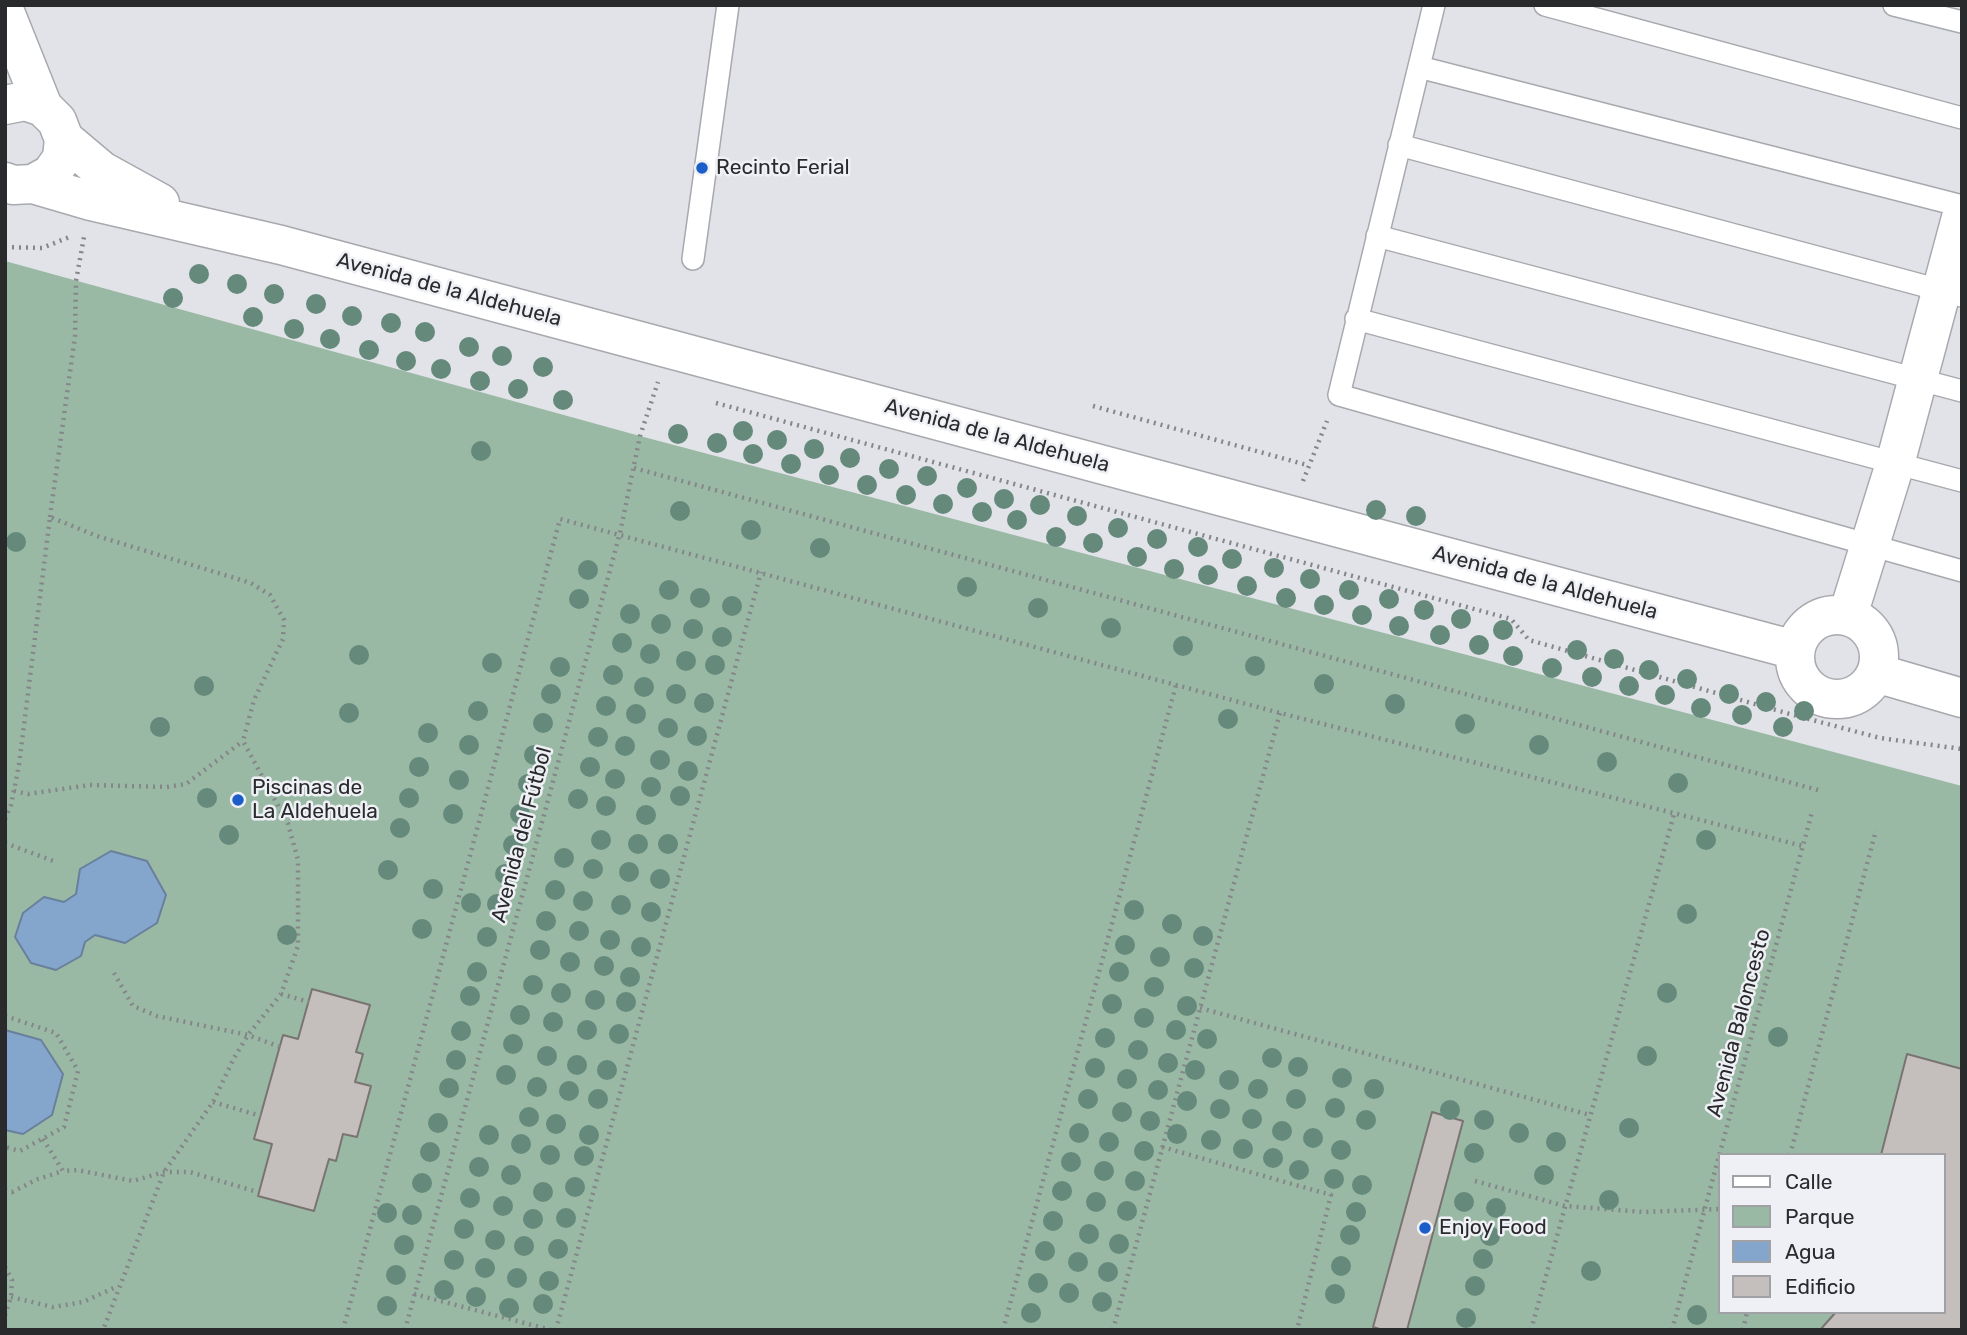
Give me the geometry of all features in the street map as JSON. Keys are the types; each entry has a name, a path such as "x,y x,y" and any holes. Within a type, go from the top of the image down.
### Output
{"street":[{"path":"5,12 43,107"},
{"path":"5,105 25,101 43,107"},
{"name":"Avenida de la Aldehuela","path":"43,107 57,121 64,139 102,171 199,224"},
{"path":"19,183 51,174 62,158 64,139"},
{"name":"Avenida de la Aldehuela","path":"19,183 199,224 1795,650"},
{"path":"1848,615 1871,547 1916,380 1951,293 1962,214"},
{"path":"1848,615 1868,628 1879,649 1876,673 1868,685 1856,694 1842,699 1823,696 1807,686 1797,670 1795,650 1804,629 1824,616 1848,615"},
{"path":"1876,673 1962,698"}],"lane":[{"path":"693,259 729,5"},
{"path":"1434,5 1339,395 1962,571"},
{"path":"1545,5 1962,118"},
{"path":"1894,5 1962,22"},
{"path":"1419,66 1962,206"},
{"path":"1399,145 1951,293"},
{"path":"1377,236 1962,391"},
{"path":"1356,319 1962,481"}],"path":[{"path":"5,247 42,248 85,234 76,281 75,336 58,445 19,765 5,819"},
{"name":"Avenida del Fútbol","path":"405,1330 620,533 640,436 668,348"},
{"path":"646,382 668,388"},
{"path":"1292,516 1307,465 1339,395"},
{"path":"715,402 1511,619 1529,640 1790,714 1880,738 1962,749"},
{"path":"1093,406 1307,465"},
{"path":"634,468 1818,790"},
{"path":"14,791 28,794 90,785 167,787 186,784 243,741 254,700 283,639 284,620 270,595 251,583 97,536 50,517"},
{"path":"343,1330 560,519 1280,713 1803,846"},
{"path":"414,1294 553,1330 761,572"},
{"path":"1003,1330 1176,685"},
{"path":"1113,1330 1280,713"},
{"path":"103,1330 164,1172 213,1102 248,1035 281,993 298,946 298,860 288,824 243,741"},
{"name":"Avenida Baloncesto","path":"1720,1153 1812,812"},
{"path":"1531,1330 1674,814"},
{"path":"1791,1153 1877,830"},
{"path":"5,843 56,862"},
{"path":"114,973 133,1006 156,1016 248,1035 280,1046"},
{"path":"281,993 309,1002"},
{"path":"1200,1008 1590,1115"},
{"path":"5,1016 55,1033 78,1071 64,1127 20,1151 5,1147"},
{"path":"213,1102 261,1116"},
{"path":"43,1139 64,1171"},
{"path":"1162,1147 1331,1195 1297,1330"},
{"name":"Avenida Baloncesto","path":"1672,1330 1718,1159"},
{"path":"5,1190 12,1192 38,1179 77,1170 133,1181 164,1172 190,1172 254,1191"},
{"path":"1475,1181 1565,1206 1644,1212 1718,1209"},
{"path":"5,1267 12,1280 11,1297 5,1315"},
{"path":"11,1297 53,1307 83,1301 119,1286"}],"green space":[{"path":"5,261 640,436 1962,786 1962,1330 5,1330"}],"water":[{"path":"111,851 147,861 166,895 157,923 125,943 95,935 85,942 81,956 56,970 31,963 15,937 23,913 44,897 64,902 76,894 80,869"},
{"path":"5,1030 41,1040 63,1074 52,1115 23,1134 5,1130"}],"building":[{"path":"312,989 370,1005 356,1052 363,1054 355,1082 371,1086 357,1137 343,1134 336,1161 329,1159 314,1211 258,1196 272,1144 254,1139 283,1035 298,1039"},
{"path":"1907,1054 1962,1069 1962,1330 1820,1330 1834,1314 1946,1314 1946,1153 1882,1153"},
{"path":"1432,1112 1463,1121 1407,1330 1383,1330 1373,1327"}],"place":[{"name":"Recinto Ferial","path":"702,168"},
{"name":"Piscinas de La Aldehuela","path":"238,800"},
{"name":"Enjoy Food","path":"1425,1228"}]}
